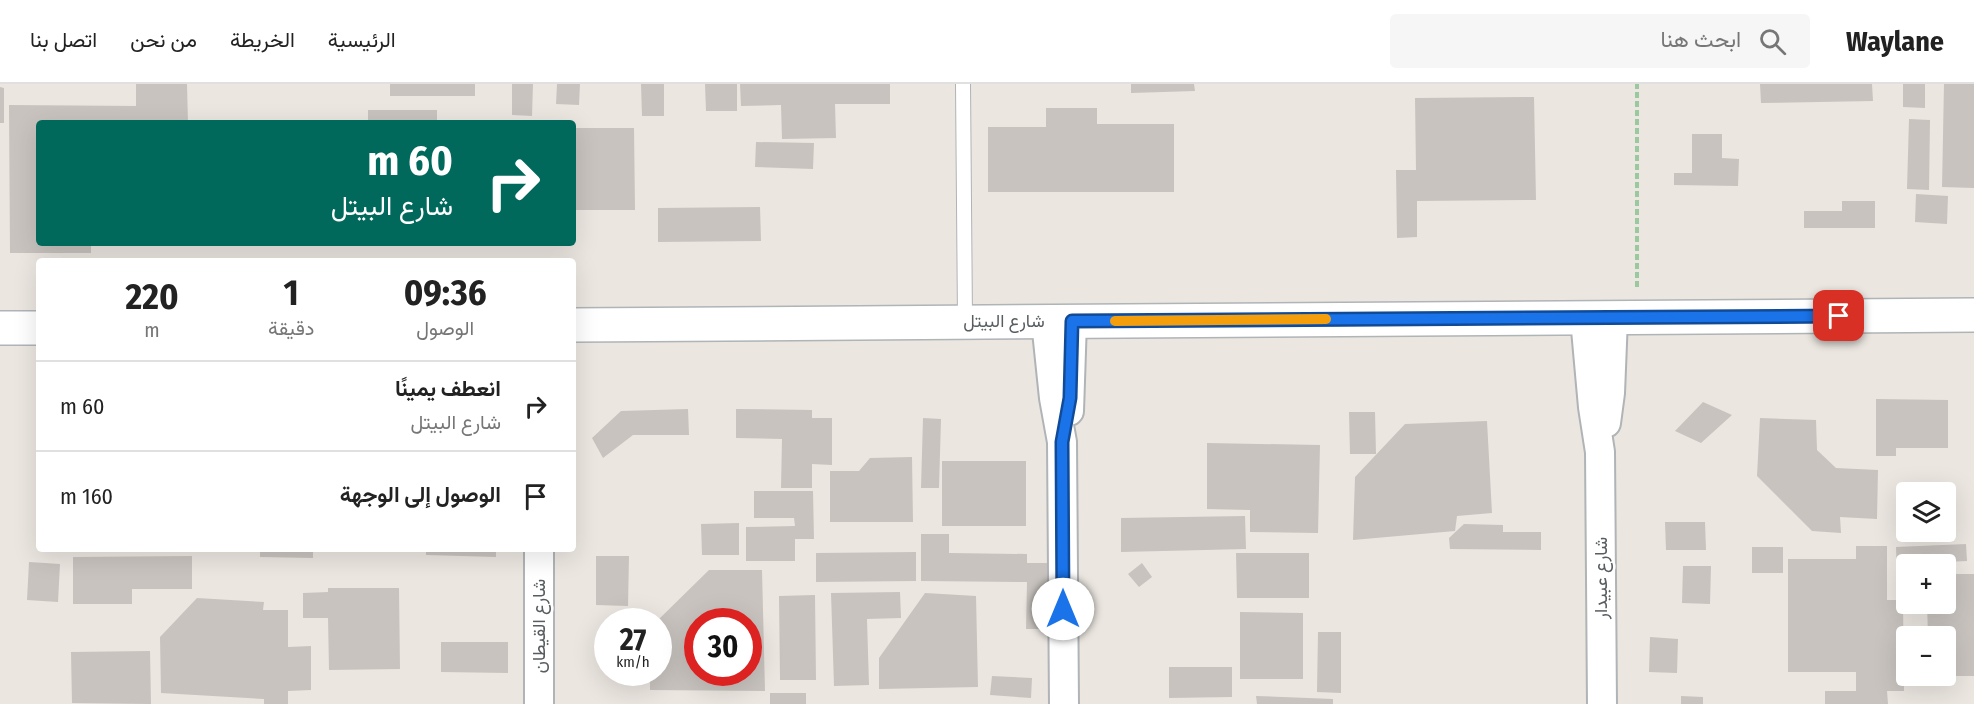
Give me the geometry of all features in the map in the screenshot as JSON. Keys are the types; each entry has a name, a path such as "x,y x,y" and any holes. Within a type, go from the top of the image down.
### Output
{"street":[{"name":"شارع البيتل","path":"576,325 1974,315"},
{"name":"شارع عبيدار","path":"1602,704 1600,452 1611,393 1612,317"},
{"path":"1059,321 1070,398 1062,442 1064,704"},
{"path":"0,328 36,328"},
{"name":"شارع القيطان","path":"539,552 539,704"}],"lane":[{"path":"963,84 964,321"}],"path":[{"path":"1612,317 1637,84"}],"building":[{"path":"136,84 187,84 188,120 36,120 36,246 91,246 91,253 10,253 9,105 136,106"},
{"path":"390,84 475,84 475,96 390,96"},
{"path":"512,84 533,84 532,116 512,115"},
{"path":"557,84 580,84 579,105 556,104"},
{"path":"641,84 664,84 664,116 642,116"},
{"path":"705,84 737,84 737,111 706,111"},
{"path":"740,84 890,84 890,104 835,104 836,138 782,139 781,105 741,106"},
{"path":"1131,84 1194,84 1195,91 1131,93"},
{"path":"1760,84 1872,84 1873,101 1761,103"},
{"path":"1903,84 1925,84 1925,108 1903,107"},
{"path":"1944,84 1974,84 1974,188 1942,187"},
{"path":"0,87 4,88 4,123 0,123"},
{"path":"1534,97 1536,200 1417,201 1417,237 1397,238 1396,170 1416,170 1415,98"},
{"path":"1046,108 1097,108 1097,124 1174,124 1174,192 988,192 988,127 1046,127"},
{"path":"368,110 437,110 437,120 368,120"},
{"path":"1909,119 1930,120 1929,190 1907,189"},
{"path":"576,128 634,128 635,210 576,210"},
{"path":"1692,134 1722,134 1722,158 1739,159 1738,186 1674,185 1674,173 1692,173"},
{"path":"756,142 814,143 813,169 755,167"},
{"path":"1916,194 1948,196 1947,224 1915,222"},
{"path":"1842,201 1875,201 1875,228 1804,228 1804,211 1842,211"},
{"path":"760,207 761,241 658,242 658,208"},
{"path":"1876,399 1948,400 1948,448 1896,448 1896,456 1876,456"},
{"path":"1703,402 1732,415 1701,443 1675,431"},
{"path":"688,409 689,435 633,435 603,458 592,438 621,411"},
{"path":"736,409 812,410 812,418 832,418 832,465 812,464 812,488 781,488 782,439 736,438"},
{"path":"1349,412 1375,412 1376,454 1350,454"},
{"path":"923,418 941,419 939,488 921,488"},
{"path":"1760,418 1816,420 1817,450 1836,468 1878,470 1877,519 1840,517 1841,533 1812,531 1757,476"},
{"path":"1487,421 1492,513 1457,516 1455,531 1353,540 1355,477 1405,424"},
{"path":"1207,443 1320,445 1318,533 1250,532 1250,510 1207,509"},
{"path":"912,457 913,522 830,522 830,471 859,471 870,458"},
{"path":"942,461 1026,461 1026,526 942,526"},
{"path":"754,491 813,491 814,539 795,539 795,561 746,561 746,527 795,526 794,518 754,518"},
{"path":"1245,516 1246,549 1121,552 1121,518"},
{"path":"1665,522 1705,522 1706,550 1666,550"},
{"path":"739,523 739,555 702,555 701,524"},
{"path":"1464,524 1503,525 1503,532 1541,532 1541,550 1450,549 1449,538"},
{"path":"921,534 949,534 949,553 1027,554 1027,563 1048,563 1048,629 1026,629 1027,582 921,581"},
{"path":"1966,544 1967,561 1956,562 1956,554 1896,554 1896,547"},
{"path":"1856,546 1887,546 1887,600 1896,600 1896,614 1903,614 1903,626 1896,626 1896,686 1904,686 1904,691 1887,691 1888,704 1825,704 1825,691 1856,691 1856,672 1788,672 1788,559 1856,559"},
{"path":"1752,547 1783,547 1783,573 1752,573"},
{"path":"260,552 313,552 313,558 260,557"},
{"path":"426,552 496,552 496,557 426,555"},
{"path":"916,552 916,581 816,582 816,553"},
{"path":"1236,553 1309,553 1309,598 1237,598"},
{"path":"192,556 192,589 132,589 132,604 73,604 73,557"},
{"path":"596,556 629,556 628,606 596,605"},
{"path":"29,562 60,564 58,602 27,600"},
{"path":"1142,563 1152,577 1139,587 1128,574"},
{"path":"1683,566 1711,566 1710,604 1682,603"},
{"path":"709,570 762,570 765,691 650,690 650,686 672,686 670,608"},
{"path":"1956,574 1974,574 1974,676 1956,676 1956,626 1928,626 1927,614 1956,614"},
{"path":"328,588 399,588 400,669 329,670 328,618 303,618 303,593 328,592"},
{"path":"900,592 901,618 867,619 869,685 834,686 831,593"},
{"path":"925,593 976,596 978,687 879,689 879,658"},
{"path":"815,595 816,680 780,680 779,596"},
{"path":"197,598 264,602 263,610 288,610 288,647 311,646 311,690 288,691 288,704 264,704 264,699 161,693 160,637"},
{"path":"1240,612 1303,613 1303,679 1240,679"},
{"path":"1318,632 1341,632 1341,693 1317,692"},
{"path":"1650,637 1678,639 1677,673 1649,672"},
{"path":"441,642 508,642 508,673 441,672"},
{"path":"150,651 151,704 72,703 71,652"},
{"path":"1169,667 1232,667 1232,697 1169,698"},
{"path":"992,676 1032,678 1031,698 990,695"},
{"path":"770,693 806,693 806,704 770,704"},
{"path":"1256,696 1333,699 1333,704 1257,704"},
{"path":"1681,696 1703,697 1703,704 1681,704"}],"slow traffic":[{"path":"1115,321 1326,319"}],"route":[{"path":"1063,609 1062,442 1070,398 1072,321 1839,316"}]}
